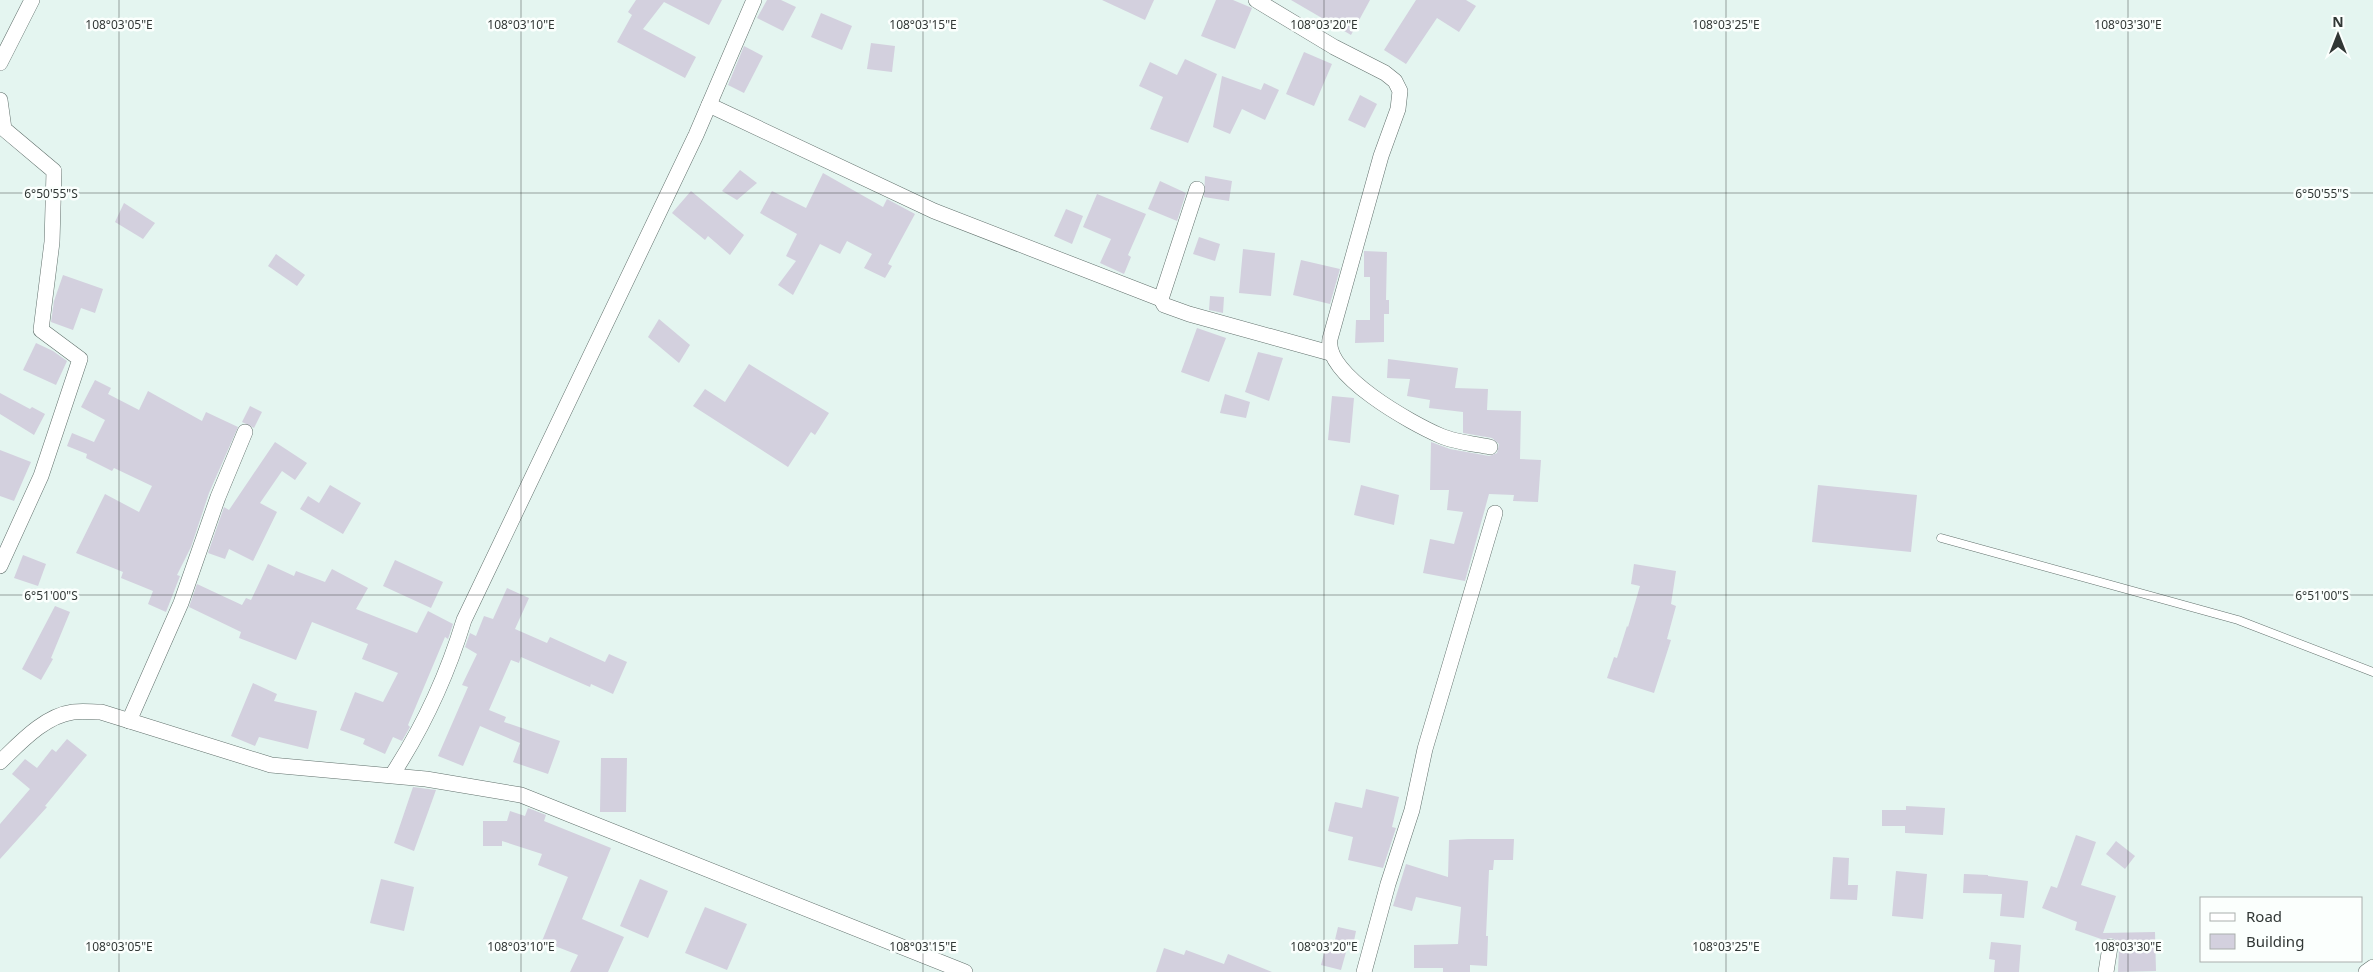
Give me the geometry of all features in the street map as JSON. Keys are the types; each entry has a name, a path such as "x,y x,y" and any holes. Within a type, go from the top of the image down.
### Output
{"street":[{"path":"0,64 32,0"},
{"path":"392,775 416,738 437,696 464,620 709,105 754,0"},
{"path":"1256,0 1334,46 1385,73 1395,81 1400,91 1398,109 1379,165 1330,339 1328,348 1334,361 1375,400 1442,437 1490,447"},
{"path":"0,100 4,129 54,171 52,242 41,330 80,359 41,476 0,566"},
{"path":"709,105 934,211 1161,299 1164,305 1189,314 1330,353"},
{"path":"1161,299 1196,190"},
{"path":"129,721 177,614 218,497 245,432"},
{"path":"1364,972 1388,884 1412,810 1425,749 1495,513"},
{"path":"0,762 50,719 73,712 101,712 271,765 392,775 521,795 965,972"},
{"path":"2106,972 2110,947"},
{"path":"2366,972 2373,967"}],"lane":[{"path":"1941,538 2238,620 2373,672"}],"building":[{"path":"636,0 722,0 709,25 664,2 643,29 696,57 685,78 617,42 632,15 628,12"},
{"path":"767,0 781,0 796,7 783,31 757,18"},
{"path":"1102,0 1154,0 1145,20"},
{"path":"1216,0 1233,0 1252,8 1235,49 1201,36"},
{"path":"1291,0 1370,0 1351,35"},
{"path":"1416,0 1466,0 1476,6 1459,32 1437,18 1406,64 1384,50"},
{"path":"821,13 852,26 842,50 811,37"},
{"path":"871,43 895,46 892,72 867,69"},
{"path":"744,46 763,56 744,93 728,85"},
{"path":"1304,52 1332,64 1314,106 1286,94"},
{"path":"1185,59 1217,74 1188,143 1150,129 1163,97 1139,86 1150,62 1177,75"},
{"path":"1222,76 1261,90 1264,83 1279,90 1265,120 1242,109 1230,134 1213,127"},
{"path":"1360,95 1377,104 1365,128 1348,120"},
{"path":"740,170 757,183 737,200 722,191"},
{"path":"823,173 883,207 887,199 915,214 888,264 892,266 885,278 864,268 872,254 847,241 840,254 820,244 793,295 778,285 796,261 786,256 797,234 760,213 772,191 806,208"},
{"path":"1205,176 1232,181 1229,201 1204,197"},
{"path":"1160,181 1186,193 1177,221 1148,209"},
{"path":"691,191 744,235 730,255 708,236 705,240 672,213"},
{"path":"1097,194 1146,214 1128,255 1131,257 1124,274 1100,263 1111,239 1083,227"},
{"path":"124,203 155,223 143,239 115,222"},
{"path":"1066,209 1083,216 1072,244 1054,236"},
{"path":"1199,237 1220,244 1215,261 1193,254"},
{"path":"1243,249 1275,253 1271,296 1239,293"},
{"path":"1364,251 1387,252 1386,300 1389,300 1389,314 1384,314 1384,342 1355,343 1356,320 1370,320 1370,277 1364,277"},
{"path":"276,254 305,275 297,286 268,266"},
{"path":"1301,260 1340,269 1330,304 1293,295"},
{"path":"63,275 103,289 95,313 81,308 73,330 51,322 54,301"},
{"path":"1210,296 1224,297 1223,313 1209,310"},
{"path":"659,319 690,345 679,363 648,337"},
{"path":"1197,328 1226,338 1209,382 1181,372"},
{"path":"36,343 53,351 67,361 56,385 23,370"},
{"path":"1258,352 1283,358 1269,401 1245,392"},
{"path":"1388,359 1458,368 1455,388 1488,389 1487,410 1521,411 1520,459 1541,460 1538,502 1513,501 1514,495 1489,494 1465,581 1423,573 1430,539 1454,544 1463,512 1447,510 1449,490 1430,490 1431,442 1450,449 1489,456 1497,453 1499,444 1492,438 1463,433 1463,412 1429,408 1430,400 1407,396 1410,379 1387,378"},
{"path":"749,364 829,413 815,435 811,432 788,467 693,406 705,389 725,402"},
{"path":"95,380 111,388 108,394 139,410 148,391 202,421 206,412 238,427 209,493 191,547 177,575 180,576 166,612 148,604 153,591 121,578 123,572 76,553 105,494 139,512 152,486 114,468 112,471 86,458 87,454 67,446 72,433 94,442 105,420 81,407"},
{"path":"0,393 30,409 32,407 45,414 34,435 0,414"},
{"path":"1225,394 1250,402 1246,418 1220,413"},
{"path":"1332,396 1354,398 1350,443 1328,440"},
{"path":"250,406 262,412 254,428 242,422"},
{"path":"275,442 307,463 295,480 282,471 260,503 277,512 253,561 229,549 225,559 208,553 224,507 229,510"},
{"path":"0,450 31,462 14,501 0,496"},
{"path":"330,485 361,503 343,534 300,509 308,496 319,503"},
{"path":"1361,485 1399,495 1394,525 1354,515"},
{"path":"1818,485 1917,495 1911,552 1812,542"},
{"path":"23,555 46,564 38,586 14,578"},
{"path":"395,560 443,582 431,608 383,586"},
{"path":"268,564 294,576 296,571 325,582 332,569 368,588 356,609 417,633 428,611 453,624 448,639 445,637 408,725 410,727 402,741 393,737 385,754 363,744 365,739 340,730 355,692 383,702 398,673 362,659 368,644 312,622 296,660 239,638 241,632 189,607 197,584 242,605 246,598 251,600"},
{"path":"1634,564 1676,571 1671,604 1676,606 1667,639 1671,640 1654,693 1607,678 1614,657 1617,658 1640,586 1631,584"},
{"path":"507,588 529,598 515,629 547,643 550,637 605,662 609,654 627,662 613,694 591,684 590,687 521,657 519,663 511,660 489,710 506,717 504,722 560,741 548,774 513,762 520,743 480,726 463,766 438,756 468,687 462,685 477,654 465,647 470,633 476,636 484,616 493,619"},
{"path":"55,606 70,612 51,658 53,659 41,680 22,669"},
{"path":"253,683 277,694 274,701 317,711 308,749 259,737 255,746 231,736"},
{"path":"67,739 87,755 45,806 47,807 0,859 0,824 30,789 12,774 25,759 37,768 52,749 56,752"},
{"path":"601,758 627,758 626,812 600,812"},
{"path":"413,787 436,790 414,851 394,843"},
{"path":"1366,789 1399,797 1392,827 1396,828 1383,868 1348,860 1353,837 1328,831 1335,802 1362,808"},
{"path":"1906,806 1945,808 1943,835 1905,833 1905,826 1882,826 1882,810 1906,810"},
{"path":"528,808 546,815 544,821 611,848 582,919 624,937 608,972 570,972 578,955 542,941 568,877 538,865 542,854 502,841 502,846 483,846 483,821 507,821 510,811 525,816"},
{"path":"2076,835 2096,842 2081,885 2116,896 2103,933 2155,932 2156,971 2118,972 2119,948 2116,940 2111,938 2104,940 2075,930 2077,922 2042,908 2051,886 2057,888"},
{"path":"1514,839 1513,860 1494,860 1493,870 1489,870 1486,936 1488,936 1487,966 1470,965 1470,972 1443,972 1443,968 1414,968 1414,945 1458,944 1461,907 1416,897 1412,911 1393,906 1406,864 1448,877 1449,840"},
{"path":"2116,841 2135,856 2125,869 2106,854"},
{"path":"1833,857 1849,858 1848,885 1858,885 1857,900 1830,899"},
{"path":"1896,871 1927,874 1923,919 1892,916"},
{"path":"1964,874 1988,875 2028,881 2024,918 2000,916 2002,894 1963,893"},
{"path":"381,879 414,887 404,931 370,923"},
{"path":"640,879 668,891 648,938 620,926"},
{"path":"705,907 747,924 727,970 685,953"},
{"path":"1338,927 1356,931 1353,946 1348,945 1341,970 1321,965 1327,942 1334,944"},
{"path":"1991,942 2021,945 2019,972 1994,972 1995,960 1989,959"},
{"path":"1164,948 1184,955 1186,950 1224,964 1228,954 1272,972 1156,972"}]}
